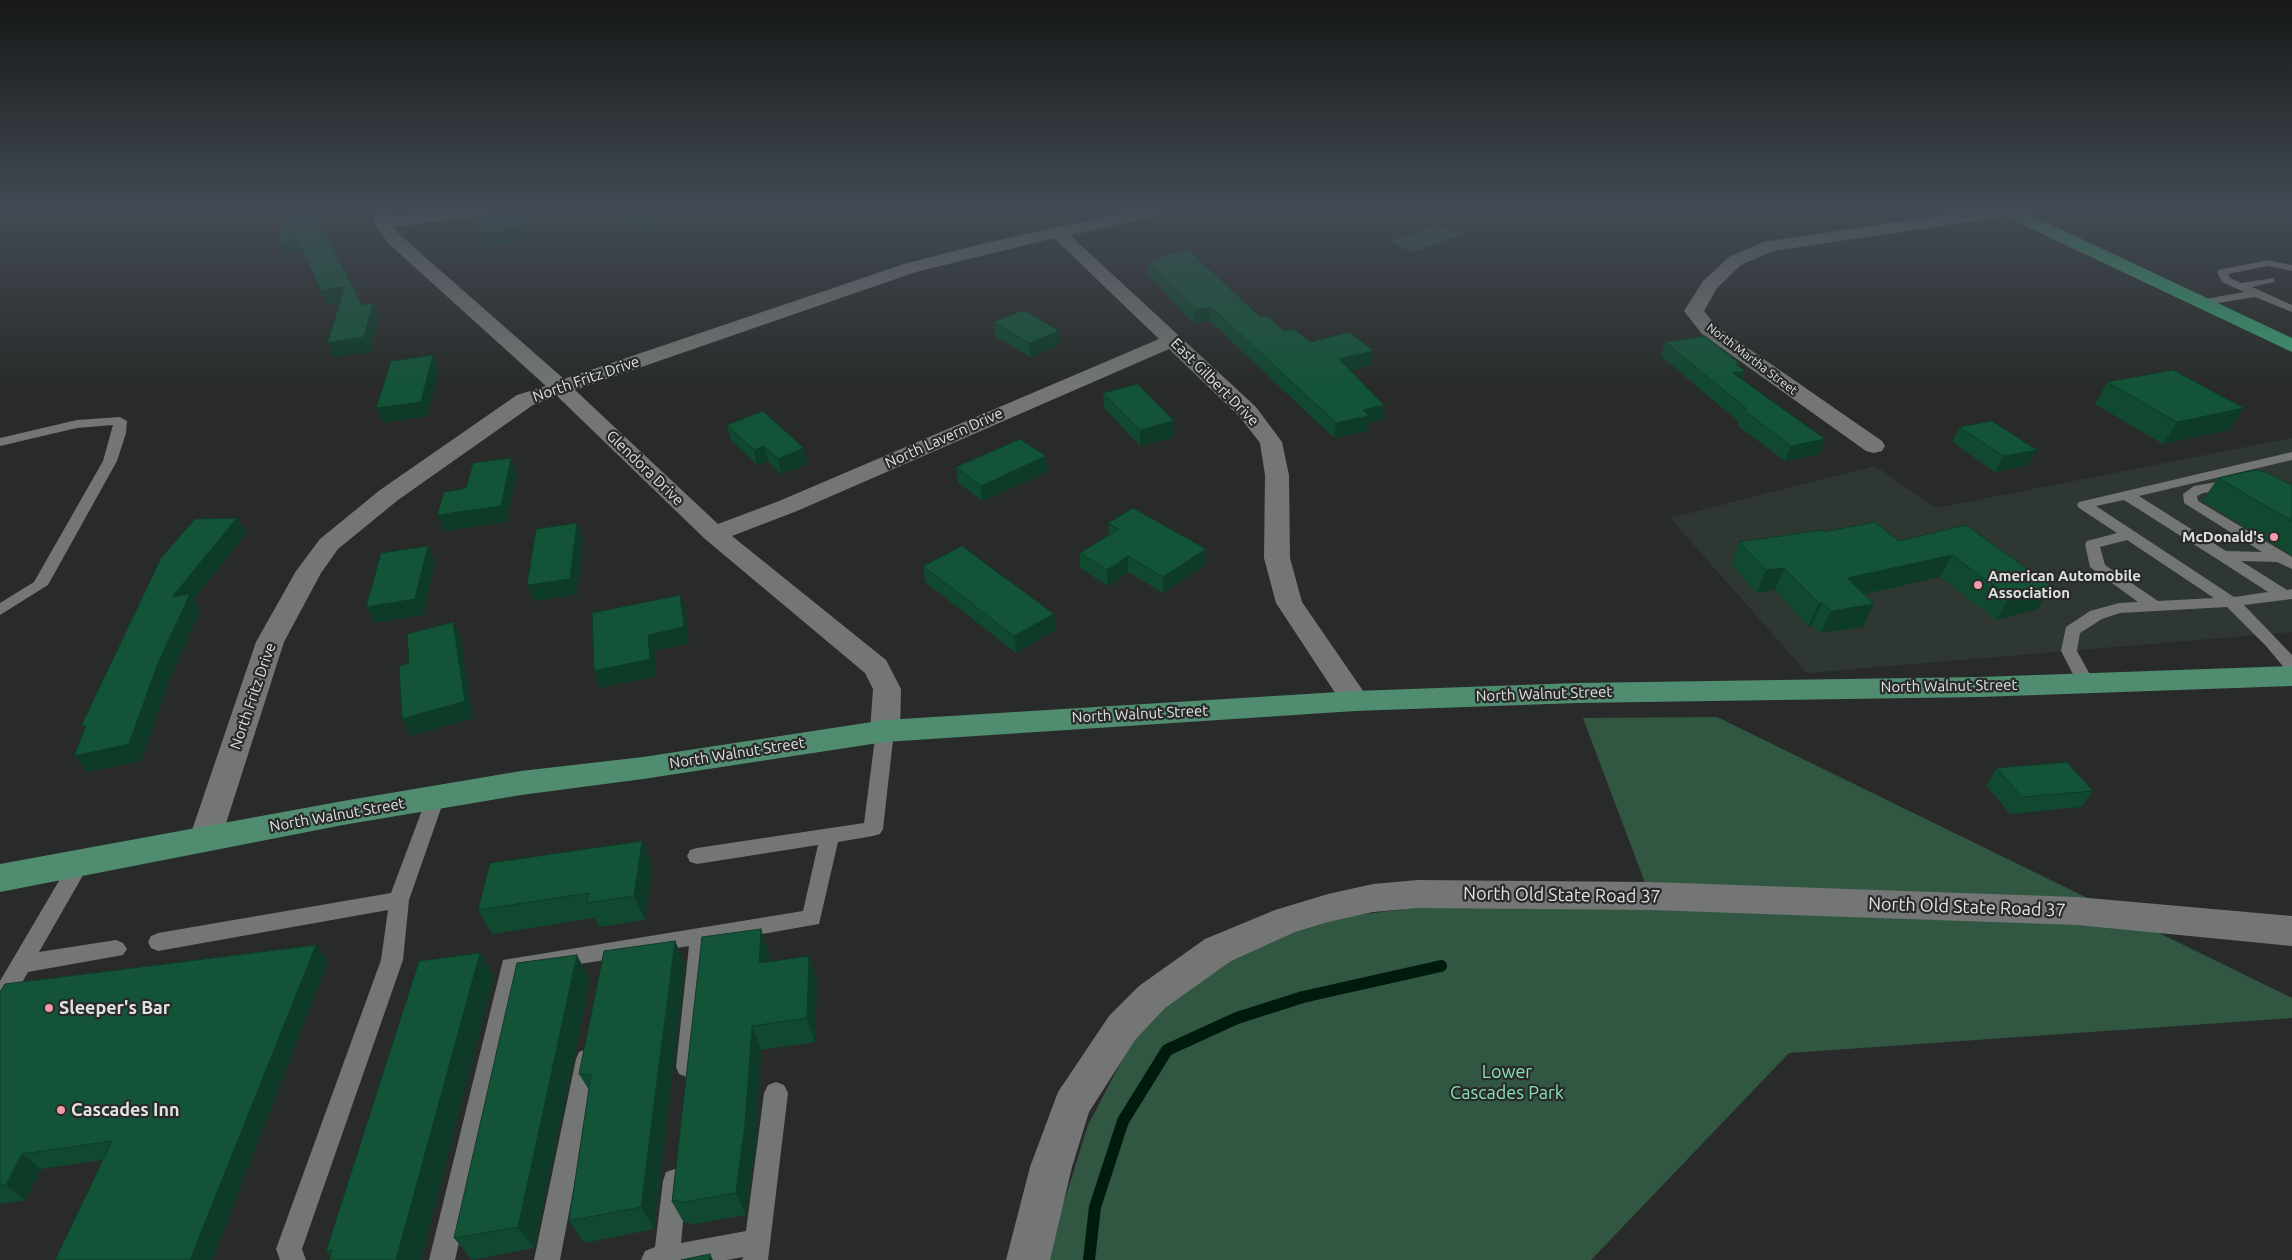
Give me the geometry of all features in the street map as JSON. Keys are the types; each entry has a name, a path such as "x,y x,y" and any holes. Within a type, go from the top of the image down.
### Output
{"highway":[{"path":"2128,269 2289,347"}],"main road":[{"name":"North Walnut Street","path":"0,878 436,798 885,731 1355,701 1577,693 1980,687 2292,676"}],"street":[{"name":"Glendora Drive","path":"427,269 560,387 714,534 876,667 887,689 885,731"},
{"name":"North Fritz Drive","path":"205,839 270,642 309,571 329,544 389,495 525,400 908,269"},
{"name":"East Gilbert Drive","path":"1096,269 1248,412 1270,442 1277,475 1277,558 1289,603 1355,701"},
{"name":"North Martha Street","path":"1726,269 1710,285 1694,311 1709,330 1874,446"},
{"name":"North Lavern Drive","path":"714,534 788,506 1173,340"},
{"name":"North Old State Road 37","path":"1028,1260 1051,1167 1072,1105 1096,1065 1122,1028 1152,997 1218,950 1287,920 1328,908 1373,898 1418,894 1650,896 2077,911 2292,931"}],"lane":[{"path":"2238,269 2222,272 2226,280 2292,309"},
{"path":"2241,286 2270,280"},
{"path":"2200,303 2256,293"},
{"path":"0,442 77,424 120,421 119,434 110,461 40,585 0,610"},
{"path":"2292,456 2084,505 2231,602 2272,642 2292,666"},
{"path":"2252,466 2268,474"},
{"path":"2246,486 2228,484 2199,489 2190,494 2191,503 2286,561"},
{"path":"2125,494 2222,556 2288,595"},
{"path":"2129,535 2092,544 2098,567 2155,606"},
{"path":"2222,556 2286,561"},
{"path":"2086,682 2069,651 2072,631 2096,615 2119,608 2231,602 2288,595"},
{"path":"697,856 873,829 885,731"},
{"path":"293,1260 289,1249 392,960 399,900 436,798"},
{"path":"442,1260 511,966 606,960 701,936 812,918 830,836"},
{"path":"0,1001 80,863"},
{"path":"158,942 399,900"},
{"path":"684,1092 701,936"},
{"path":"22,964 116,949"},
{"path":"547,1260 591,1037"},
{"path":"677,1160 660,1259 756,1251 776,1093"}],"shaded area":[{"path":"2292,438 2292,632 1807,673 1670,518 1875,466 1936,508"}],"green space":[{"name":"Lower Cascades Park","path":"1717,717 2292,998 2292,1018 1789,1053 1591,1260 1049,1260 1054,1234 1088,1125 1136,1034 1191,983 1256,944 1333,918 1414,908 1650,896 1583,718"}],"building":[{"path":"311,269 344,269 362,305 373,303 364,337 327,343 345,286 321,291"},
{"path":"1155,269 1209,269 1260,317 1267,316 1284,331 1294,329 1310,342 1350,332 1373,351 1339,359 1384,405 1363,410 1369,416 1336,423 1211,307 1195,310"},
{"path":"1024,310 1059,331 1029,343 993,322"},
{"path":"1705,336 1740,364 1736,364 1745,371 1733,373 1825,439 1791,446 1743,410 1747,409 1665,342"},
{"path":"433,355 421,402 376,408 391,361"},
{"path":"2173,370 2244,408 2177,422 2107,382"},
{"path":"1138,384 1174,421 1140,430 1103,393"},
{"path":"763,411 804,448 778,459 764,446 754,450 727,425"},
{"path":"1992,421 2037,450 2003,456 1959,427"},
{"path":"1020,439 1046,456 981,486 956,467"},
{"path":"511,458 501,506 437,515 444,492 466,488 473,463"},
{"path":"2255,470 2265,472 2292,485 2292,521 2218,478"},
{"path":"1133,508 1206,549 1163,577 1128,556 1107,570 1080,553 1119,529 1108,523"},
{"path":"237,518 172,597 190,594 158,663 129,744 74,756 86,725 81,726 161,558 195,519"},
{"path":"1875,522 1899,541 1966,525 2051,586 2009,597 1952,555 1847,578 1874,604 1831,611 1822,603 1819,603 1784,568 1766,570 1739,542 1823,530 1824,532"},
{"path":"577,523 570,579 527,585 536,529"},
{"path":"428,546 415,599 366,607 381,553"},
{"path":"962,546 1054,614 1014,636 923,566"},
{"path":"680,595 684,627 648,635 650,659 594,671 592,613"},
{"path":"453,622 465,701 402,719 399,666 409,663 407,634"},
{"path":"2067,762 2093,791 2022,797 1997,768"},
{"path":"642,841 634,896 587,903 589,893 478,910 490,863"},
{"path":"761,929 759,963 809,956 807,1018 752,1026 745,1124 736,1193 679,1203 679,1200 672,1202 702,937"},
{"path":"675,941 641,1207 569,1221 591,1075 579,1074 604,951"},
{"name":"Cascades Inn","path":"316,945 190,1260 55,1260 112,1141 22,1154 6,1185 0,1186 0,992 5,984"},
{"path":"480,953 396,1260 329,1260 332,1250 326,1251 419,961"},
{"path":"577,955 518,1227 454,1238 517,963"},
{"path":"710,1254 710,1260 681,1260"}],"waterway":[{"path":"1089,1260 1095,1207 1123,1121 1167,1050 1237,1018 1303,997 1441,966"}],"place":[{"name":"McDonald's","path":"2274,537"},
{"name":"American Automobile Association","path":"1978,585"},
{"name":"Sleeper's Bar","path":"49,1008"},
{"name":"Cascades Inn","path":"61,1110"}]}
